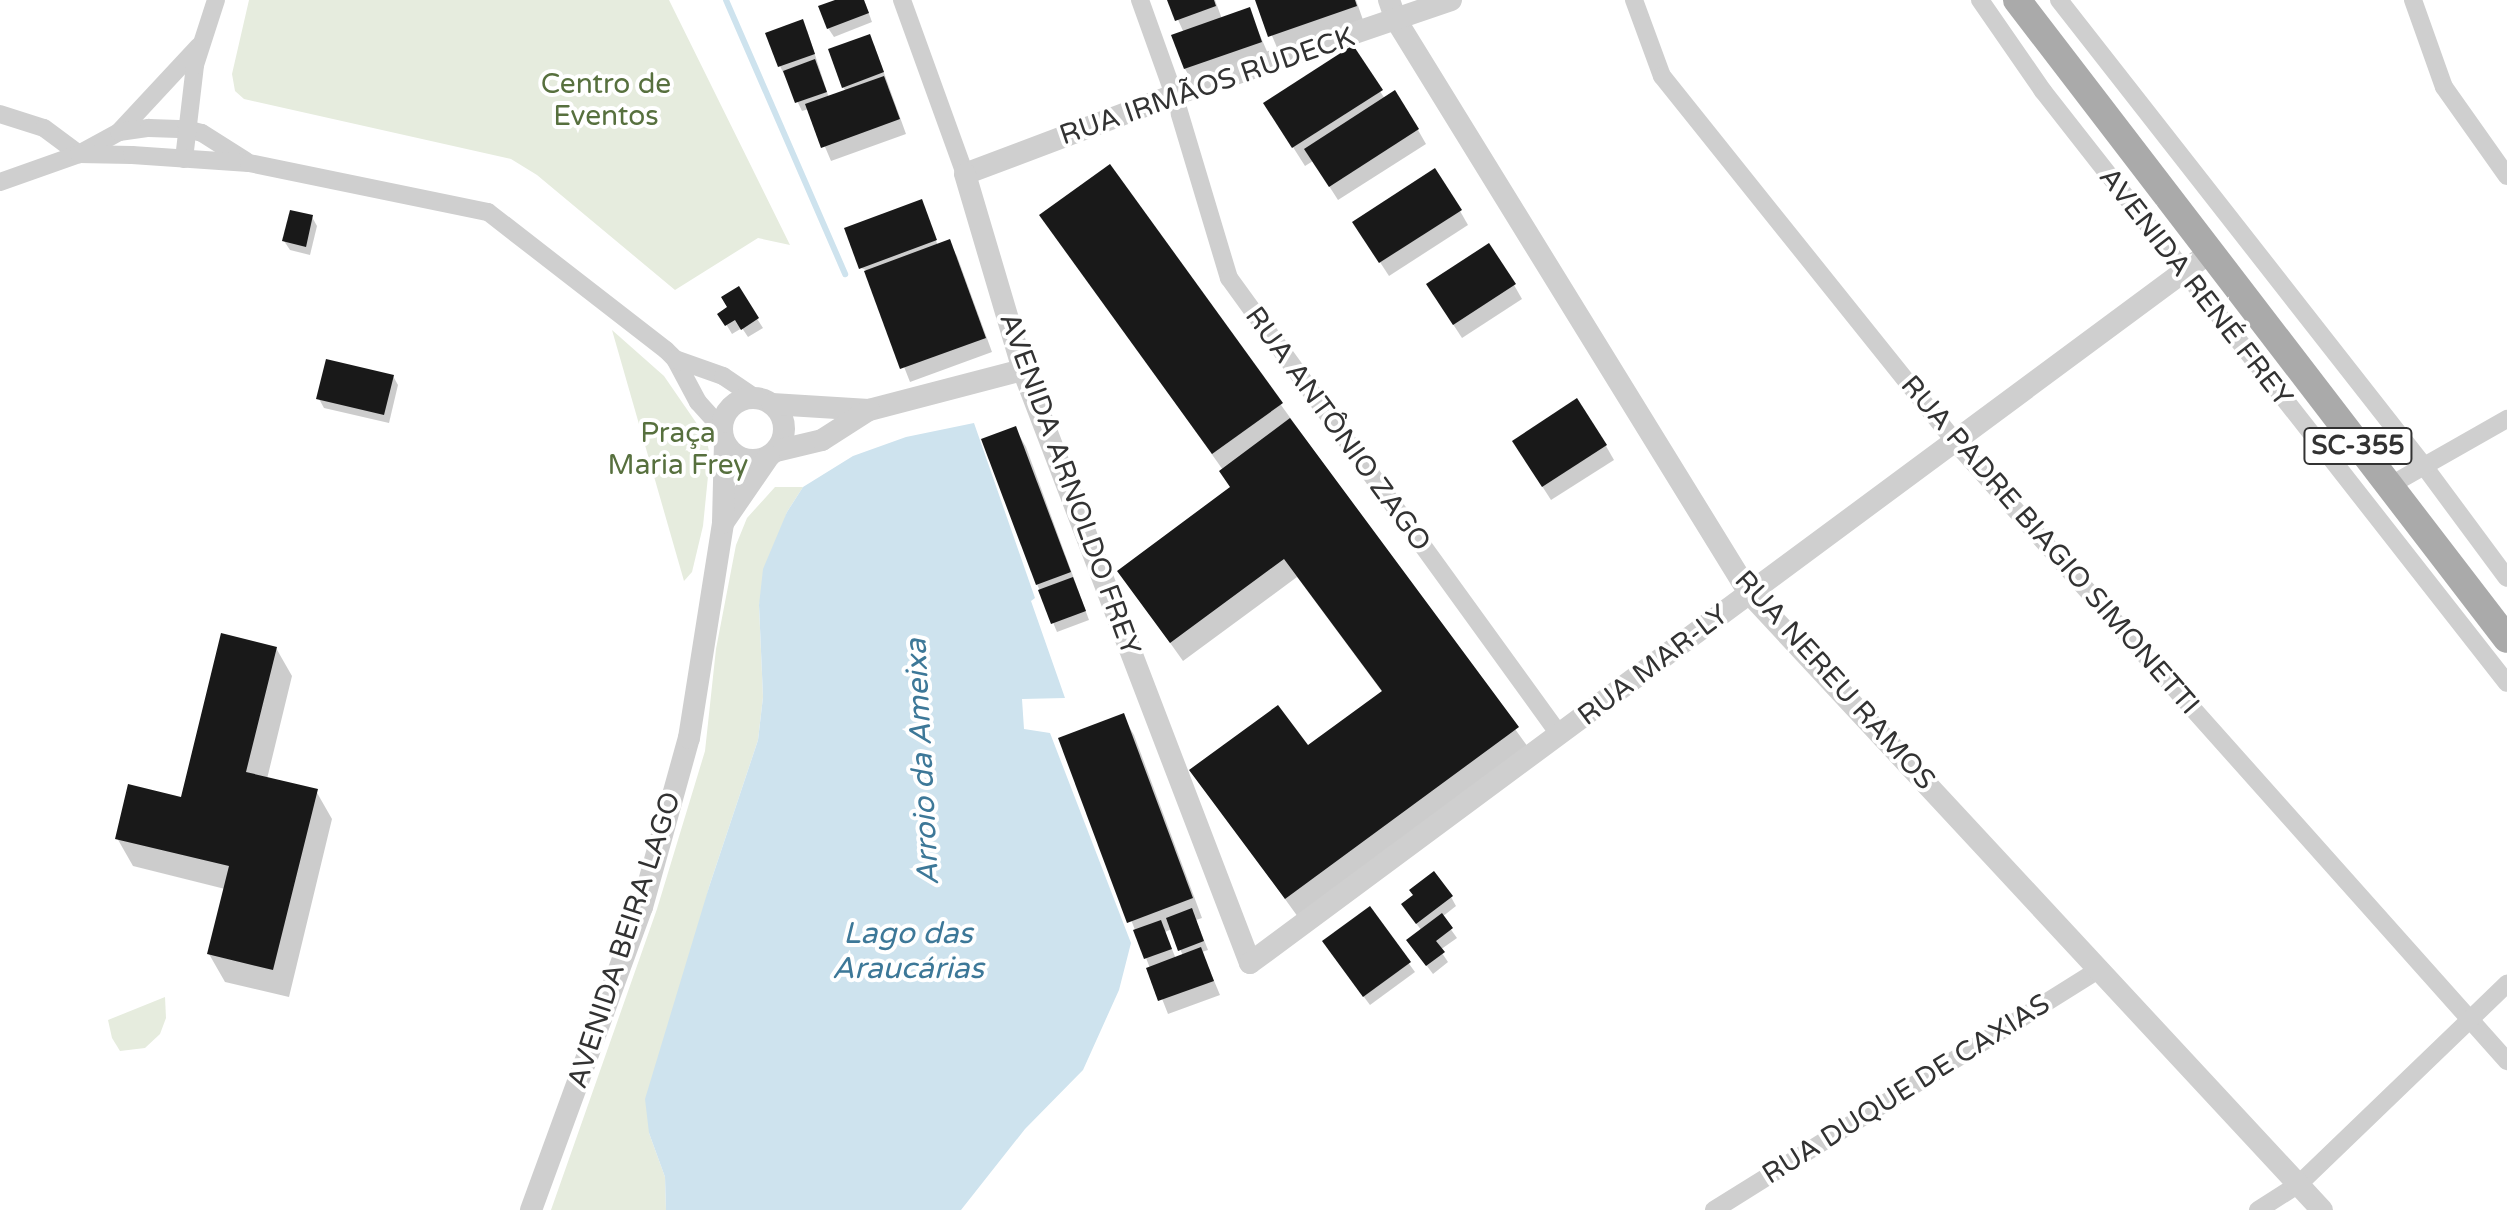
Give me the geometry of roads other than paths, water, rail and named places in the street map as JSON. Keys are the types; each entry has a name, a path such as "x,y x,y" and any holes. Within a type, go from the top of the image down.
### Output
{"main road":[{"name":"AVENIDA RENÉ FREY","path":"2017,0 2507,639"}],"street":[{"path":"184,159 186,129 201,44 216,0"},
{"name":"AVENIDA ARNOLDO FREY","path":"902,0 965,174 1023,370 1250,963"},
{"name":"RUA ANTÔNIO ZAGO","path":"1140,0 1174,95 1229,278 1559,734"},
{"name":"RUA IRMÃOS RUDECK","path":"965,174 1392,10 1451,0"},
{"name":"RUA PADRE BIAGIO SIMONETTI","path":"1634,0 1662,76 1954,441 2507,1061"},
{"name":"AVENIDA RENÉ FREY","path":"1980,0 2043,91 2507,683"},
{"path":"2059,0 2424,466 2507,578"},
{"path":"2413,0 2444,87 2507,176"},
{"name":"RUA NEREU RAMOS","path":"1392,10 1749,593 2322,1210"},
{"path":"0,182 79,154 119,132 201,44"},
{"path":"0,114 44,128 79,154 249,163 488,212 675,359 723,376 764,401 785,427 772,454"},
{"path":"119,132 149,128 186,129 202,133 249,163"},
{"name":"RUA MAR-LY","path":"1250,963 2210,252"},
{"path":"675,359 698,402 743,459 822,440 869,410 1023,370"},
{"path":"723,436 732,406 764,401 869,410"},
{"path":"2389,486 2507,419"},
{"name":"AVENIDA BEIRA LAGO","path":"531,1210 642,907 689,738 723,523 723,436"},
{"name":"AVENIDA BEIRA LAGO","path":"723,523 772,454"},
{"name":"RUA DUQUE DE CAXIAS","path":"1714,1210 2099,969"},
{"path":"2258,1210 2299,1184 2507,984"}],"water":[{"name":"Lago das Araucárias","path":"974,423 1035,598 1031,601 1065,698 1022,699 1024,729 1050,733 1131,943 1119,990 1083,1070 1025,1129 961,1210 666,1210 665,1177 649,1133 645,1099 709,887 758,740 763,697 759,605 763,569 787,512 803,487 853,456 906,437"}],"waterway":[{"name":"Arroio da Ameixa","path":"726,0 845,274"}],"park label":[{"name":"Centro de Eventos","path":"606,100"},
{"name":"Praça Maria Frey","path":"678,449"}]}
